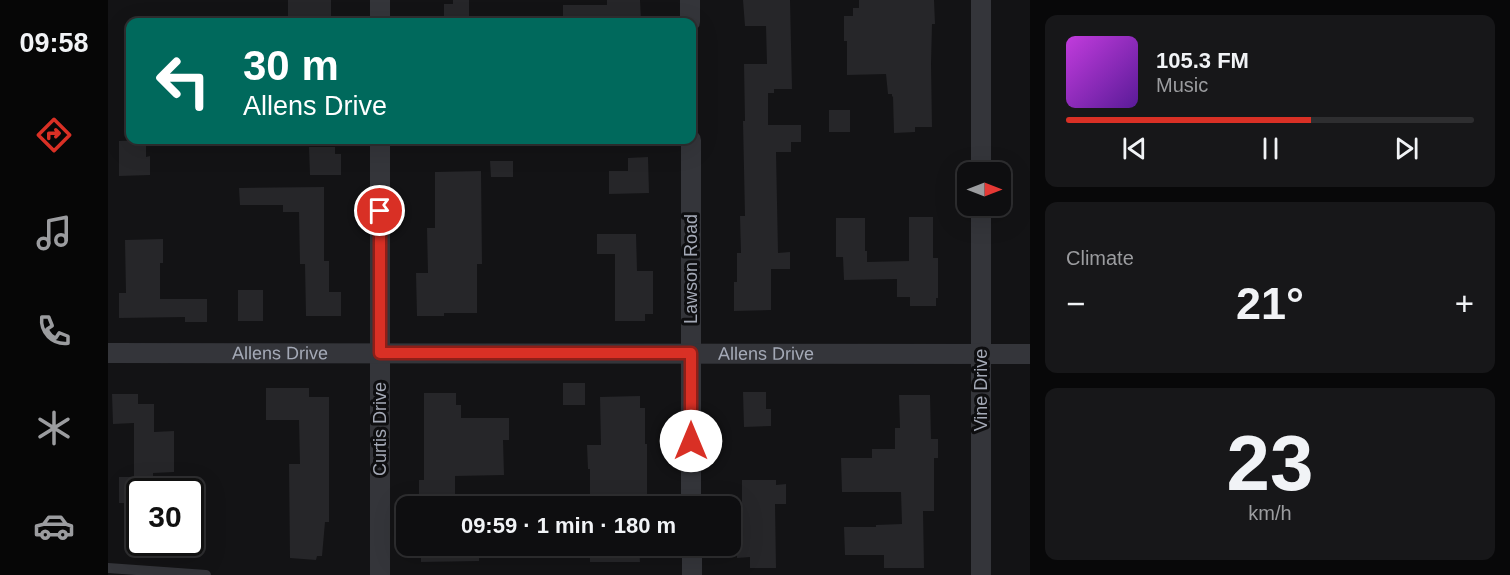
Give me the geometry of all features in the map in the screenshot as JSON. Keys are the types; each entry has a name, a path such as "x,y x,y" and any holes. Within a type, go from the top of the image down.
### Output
{"street":[{"path":"380,0 380,18"},
{"path":"690,0 690,18"},
{"path":"981,0 981,162"},
{"name":"Curtis Drive","path":"380,144 381,575"},
{"name":"Lawson Road","path":"691,144 691,496"},
{"name":"Vine Drive","path":"981,216 981,575"},
{"name":"Allens Drive","path":"108,352 1030,354"},
{"path":"692,556 692,575"}],"lane":[{"path":"108,568 206,575"}],"building":[{"path":"288,0 331,0 331,18 288,18"},
{"path":"453,0 469,0 469,18 444,18 444,4 453,4"},
{"path":"607,0 640,0 641,18 563,18 563,5 607,5"},
{"path":"743,0 790,0 792,89 774,89 774,93 768,93 768,125 801,125 801,142 791,142 791,152 776,152 778,253 790,252 790,269 771,269 771,310 734,311 737,253 741,253 740,216 745,216 744,64 767,64 766,26 745,26"},
{"path":"859,0 934,0 935,24 932,24 931,64 932,127 915,127 915,132 894,133 893,96 888,94 886,74 847,75 844,16 853,16 853,8 859,8"},
{"path":"829,110 850,110 850,132 829,132"},
{"path":"119,141 126,141 126,144 146,144 146,157 150,156 150,175 119,176"},
{"path":"309,147 335,147 335,154 341,154 341,175 310,175"},
{"path":"648,157 649,193 609,194 609,171 628,171 628,158"},
{"path":"490,161 513,161 513,177 491,177"},
{"path":"481,171 482,264 477,264 477,313 417,316 416,273 428,273 427,228 435,228 435,172"},
{"path":"324,187 324,261 329,261 329,292 341,292 341,316 306,316 305,264 300,264 299,212 283,212 283,205 240,205 239,188"},
{"path":"909,217 933,217 933,258 938,258 936,306 910,306 910,297 897,297 897,279 844,280 843,257 836,257 836,218 865,218 867,262 909,261"},
{"path":"597,234 636,234 637,271 653,271 653,314 645,314 645,321 615,321 615,254 597,254"},
{"path":"163,239 160,299 207,299 207,322 185,322 185,317 119,318 119,293 126,293 125,240"},
{"path":"238,290 263,290 263,321 238,321"},
{"path":"563,383 585,383 585,405 563,405"},
{"path":"266,388 309,388 309,397 329,397 329,522 325,522 322,556 317,556 316,560 290,558 289,464 300,464 299,420 266,420"},
{"path":"743,392 766,392 766,409 771,409 771,426 744,427"},
{"path":"424,393 456,393 456,405 461,405 461,418 509,418 509,440 503,440 504,475 455,476 455,496 419,496 419,480 424,480"},
{"path":"112,394 138,394 138,404 154,404 154,432 174,431 174,472 153,473 153,478 126,478 126,503 119,503 119,477 134,477 134,423 113,424"},
{"path":"899,395 930,395 931,439 938,439 938,458 934,458 934,511 923,511 924,568 884,568 884,555 845,555 844,527 902,524 901,492 842,492 841,458 872,458 872,449 895,449 895,428 900,428"},
{"path":"640,396 640,408 645,408 647,496 590,496 587,445 601,445 600,397"},
{"path":"742,480 776,480 776,485 786,484 786,504 775,504 776,568 750,568 750,557 737,558 741,556"},
{"path":"421,556 479,556 479,561 421,562"},
{"path":"590,556 640,556 640,562 590,562"}],"route":[{"path":"380,211 380,353 691,353 691,441"}]}
